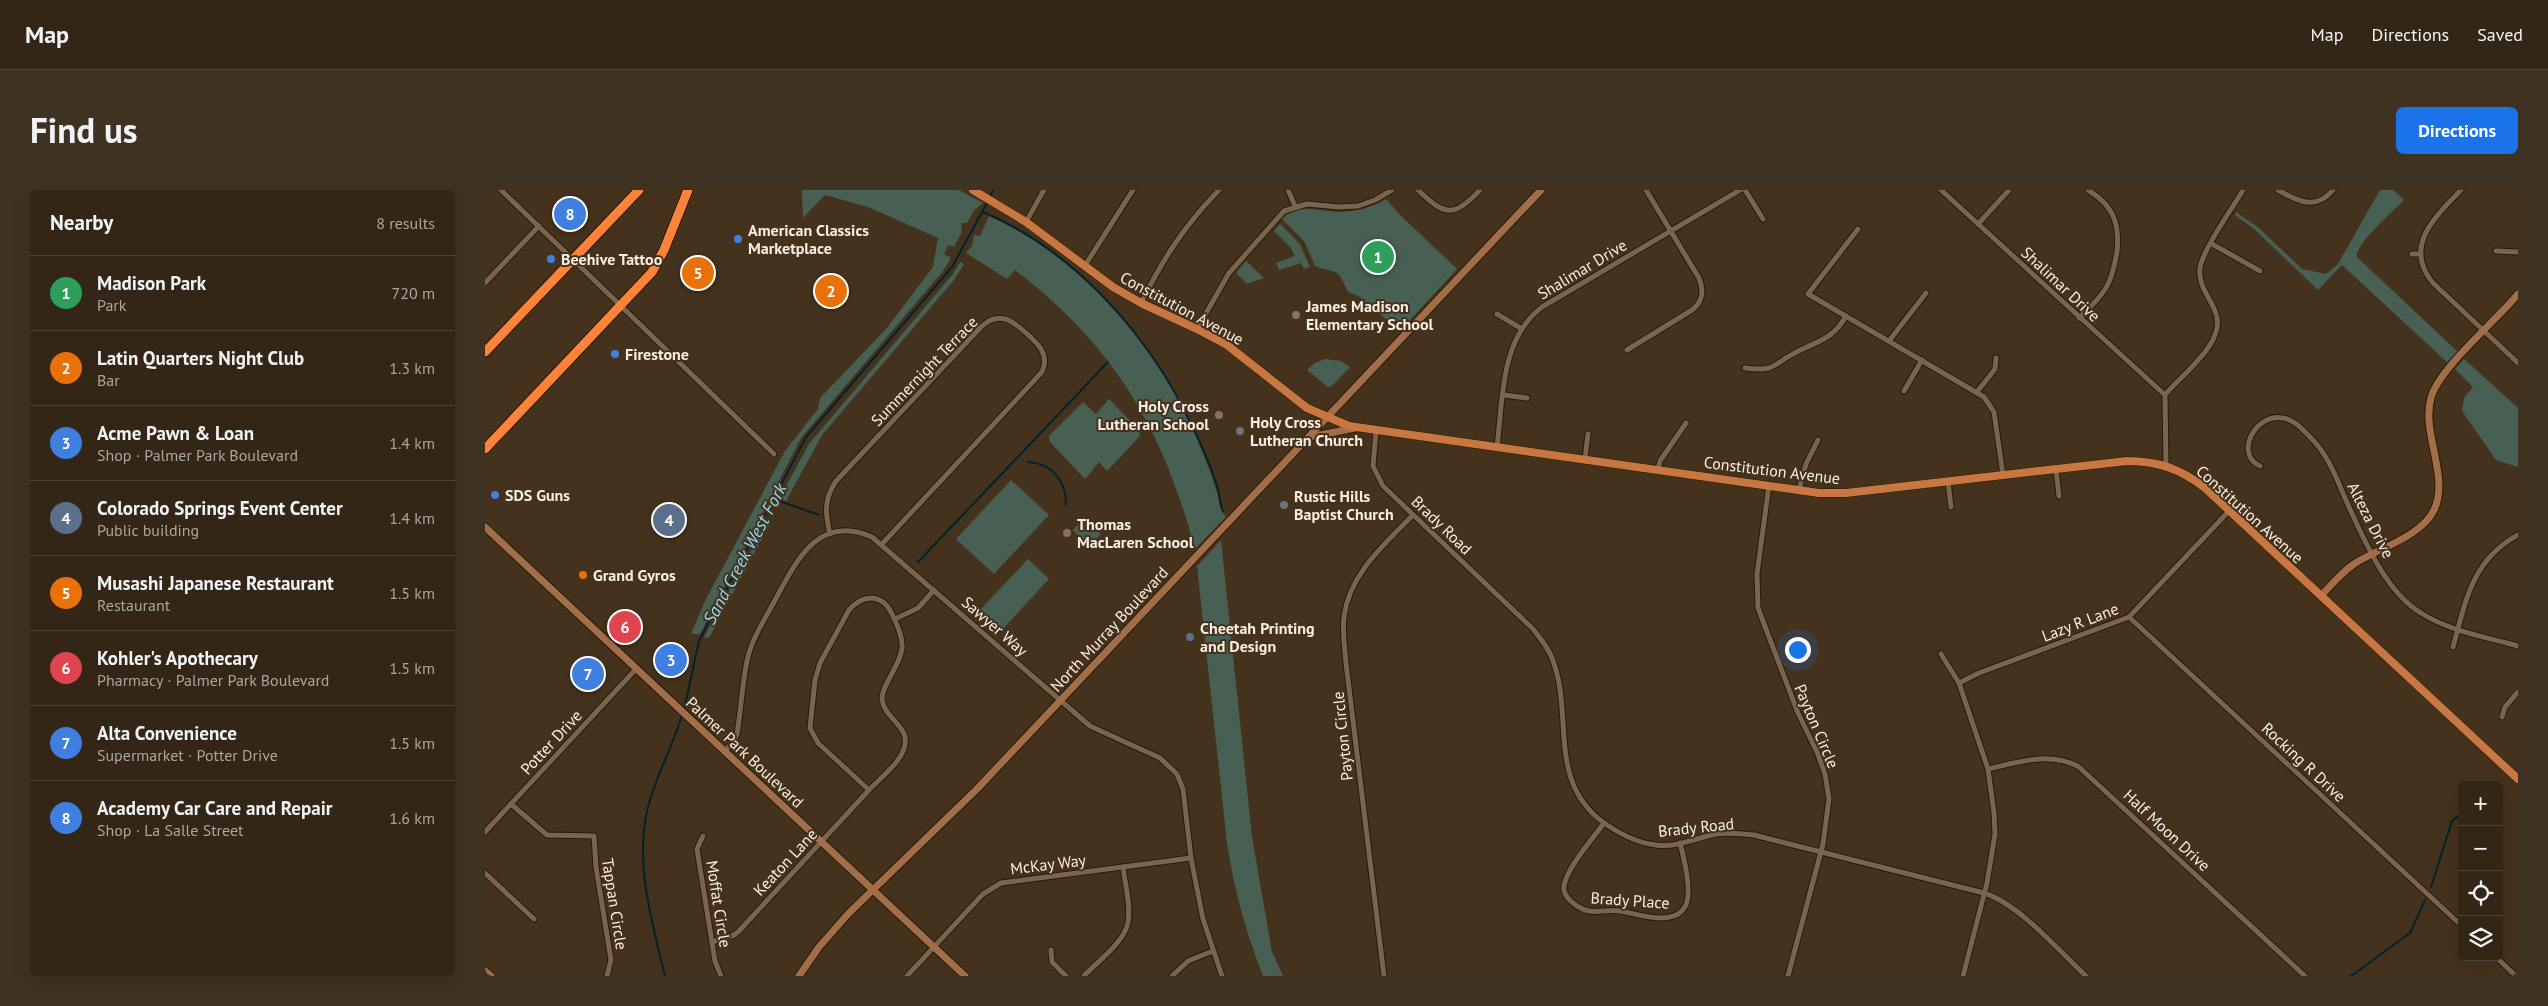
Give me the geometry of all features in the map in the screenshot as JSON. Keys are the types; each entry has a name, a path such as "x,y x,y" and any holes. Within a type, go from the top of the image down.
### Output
{"highway":[{"path":"485,352 639,190"},
{"path":"485,448 651,272 660,258 688,190"}],"main road":[{"name":"North Murray Boulevard","path":"799,976 833,931 963,803 1061,701 1541,190"},
{"name":"Constitution Avenue","path":"975,191 1026,222 1084,267 1141,303 1197,329 1238,353 1298,402 1327,418 1355,428 1799,490 1846,493 2127,461 2166,466 2196,481 2518,779"},
{"path":"2321,596 2345,570 2421,527 2434,510 2439,490 2429,421 2431,397 2440,379 2518,294"},
{"path":"1310,437 1355,428"},
{"name":"Palmer Park Boulevard","path":"485,527 965,976"},
{"path":"485,971 491,976"}],"street":[{"path":"501,190 621,304 633,319 728,407 733,416 774,454"},
{"path":"1026,222 1044,190"},
{"path":"1084,267 1133,190"},
{"path":"1141,303 1169,249 1186,226 1219,190"},
{"path":"1288,190 1295,206"},
{"path":"1197,329 1223,281 1236,262 1280,215 1295,206 1307,204 1339,208 1358,206 1375,200 1392,190"},
{"path":"1418,190 1439,209 1451,211 1464,206 1480,190"},
{"path":"1627,350 1692,310 1701,299 1702,289 1699,278 1646,190"},
{"name":"Shalimar Drive","path":"1497,447 1511,349 1532,316 1543,307 1740,190"},
{"path":"1745,190 1763,219"},
{"name":"Shalimar Drive","path":"1941,190 2165,395"},
{"path":"1978,224 2009,190"},
{"path":"2079,318 2108,285 2114,269 2118,236 2117,224 2112,212 2104,201 2088,190"},
{"path":"2166,466 2165,395 2217,336 2218,318 2202,286 2200,274 2202,262 2243,190"},
{"path":"2278,190 2300,202 2310,203 2326,197 2333,190"},
{"path":"2461,190 2428,226 2424,235 2421,254 2429,278 2518,363"},
{"path":"485,283 539,226"},
{"path":"1859,229 1808,294 1988,400 1994,412 2003,475"},
{"path":"2212,244 2260,271"},
{"path":"2496,251 2518,252"},
{"path":"2412,254 2421,254"},
{"path":"1889,340 1926,293"},
{"path":"1497,314 1522,329"},
{"path":"1745,368 1764,369 1777,365 1794,353 1831,335 1839,328 1846,316"},
{"name":"Summernight Terrace","path":"830,534 826,507 828,496 836,481 982,326 995,318 1006,318 1014,322 1043,351 1045,360 1043,372 883,544"},
{"path":"1977,392 1995,369 1996,358"},
{"path":"1904,391 1921,360"},
{"path":"1504,395 1527,398"},
{"name":"Alteza Drive","path":"2260,466 2254,463 2248,449 2249,438 2255,428 2265,421 2277,418 2289,420 2299,426 2315,442 2329,461 2348,506 2373,553 2390,583 2409,605 2428,617 2458,629 2518,646"},
{"path":"1658,469 1660,461 1686,423"},
{"name":"Brady Road","path":"1376,431 1373,457 1375,474 1383,486 1533,629 1547,649 1559,684 1565,753 1571,779 1582,800 1604,823 1618,832 1643,843 1658,846 1680,844 1716,834 1739,834 1767,838 1820,853 1984,892 1995,896 2014,909 2086,976"},
{"path":"1585,459 1588,434"},
{"path":"1799,490 1806,464 1818,440"},
{"path":"2056,469 2059,496"},
{"path":"1948,481 1951,507"},
{"name":"Payton Circle","path":"1769,485 1757,574 1756,599 1766,631 1825,774 1829,799 1829,812 1820,853 1788,976"},
{"name":"Lazy R Lane","path":"1959,683 1979,673 2129,617 2229,511"},
{"name":"Payton Circle","path":"1384,976 1359,779 1343,624 1347,604 1357,579 1413,515"},
{"name":"Sawyer Way","path":"725,751 735,741 737,734 747,661 755,638 803,551 819,539 830,534 842,531 857,532 883,544 1097,731 1160,758 1172,767 1181,780 1191,858 1203,918 1222,976"},
{"path":"2453,647 2472,585 2482,565 2496,549 2518,535"},
{"path":"895,619 918,608 935,590"},
{"name":"Keaton Lane","path":"712,942 739,931 869,790 901,755 905,748 904,734 890,716 883,701 885,688 904,649 890,609 880,600 865,599 856,603 849,610 820,663 815,680 810,721 812,735 869,790"},
{"name":"Rocking R Drive","path":"2129,617 2458,922"},
{"path":"1941,654 1959,683 1989,769 1995,834 1984,892 1963,976"},
{"name":"Potter Drive","path":"485,832 636,670"},
{"path":"2502,717 2505,706 2518,692"},
{"name":"Half Moon Drive","path":"1989,769 2024,760 2053,758 2070,762 2079,767 2305,976"},
{"name":"Tappan Circle","path":"511,804 547,835 594,836 596,867 611,960 607,976"},
{"name":"Brady Place","path":"1604,823 1569,872 1565,883 1564,890 1570,900 1581,909 1589,912 1617,910 1660,918 1675,916 1681,913 1687,901 1686,866 1680,844"},
{"name":"Moffat Circle","path":"703,836 697,849 715,961 721,976"},
{"name":"McKay Way","path":"907,976 983,894 1001,883 1191,858"},
{"path":"1084,976 1120,938 1127,926 1129,913 1123,867"},
{"path":"485,873 535,919"},
{"path":"1051,950 1052,962 1067,976"},
{"path":"1172,976 1188,961 1213,951"},
{"path":"2500,961 2516,976"}],"green space":[{"path":"802,190 959,190 983,203 974,210 967,223 962,223 961,234 954,247 948,245 944,254 951,258 943,271 801,438 700,634 691,634 705,601 785,451 818,409 820,398 887,328 933,267 938,238 868,207 825,195 803,218"},
{"path":"2380,190 2393,190 2404,200 2368,236 2362,244 2357,257 2458,352 2448,363 2342,265 2318,290 2254,229 2235,215 2236,212 2259,228 2302,269 2326,274 2338,264"},
{"path":"1386,199 1400,215 1457,269 1400,331 1360,297 1348,292 1339,275 1315,266 1304,241 1282,219 1288,214 1302,209 1350,211 1369,207"},
{"path":"989,216 1053,253 1082,277 1135,334 1177,397 1205,458 1219,504 1226,517 1195,549 1167,465 1150,428 1130,393 1107,360 1050,299 1015,270 1007,279 966,253 972,246 974,235 980,236"},
{"path":"1280,224 1300,244 1310,267 1304,269 1301,263 1279,270 1276,263 1295,256 1290,247 1274,231"},
{"path":"1246,261 1264,278 1247,284 1236,273"},
{"path":"960,262 964,264 954,280 822,435 786,501 779,499 809,444 953,274"},
{"path":"1325,359 1341,361 1350,367 1332,386 1328,387 1307,370 1315,363"},
{"path":"2464,359 2518,408 2518,467 2496,460 2462,411 2464,398 2473,387 2455,369"},
{"path":"1109,399 1139,430 1140,436 1107,471 1099,462 1085,479 1050,442 1049,436 1083,402 1096,414"},
{"path":"1011,480 1049,515 994,574 956,539"},
{"path":"769,518 771,522 709,638 704,637"},
{"path":"1084,518 1101,534 1089,546 1073,530"},
{"path":"1221,540 1252,837 1272,952 1283,976 1263,976 1241,911 1227,843 1197,566"},
{"path":"1028,559 1049,579 1001,631 980,610"}],"waterway":[{"name":"Sand Creek West Fork","path":"990,197 993,190"},
{"name":"Sand Creek West Fork","path":"684,710 699,641 806,437 952,267 988,201"},
{"path":"983,212 1017,229 1049,249 1078,273 1132,329 1155,360 1192,426 1213,474 1223,511"},
{"path":"918,562 1108,362"},
{"path":"1028,462 1044,466 1056,475 1064,489 1066,505"},
{"path":"774,499 819,515"},
{"name":"Sand Creek West Fork","path":"665,976 646,892 643,849 644,828 651,795 682,715"},
{"path":"2431,887 2452,821 2458,816"},
{"path":"2351,976 2410,933 2425,900"}],"place":[{"name":"Academy Car Care and Repair","path":"570,214"},
{"name":"American Classics Marketplace","path":"738,239"},
{"name":"Madison Park","path":"1378,257"},
{"name":"Beehive Tattoo","path":"551,259"},
{"name":"Musashi Japanese Restaurant","path":"698,273"},
{"name":"Latin Quarters Night Club","path":"831,291"},
{"name":"James Madison Elementary School","path":"1296,315"},
{"name":"Firestone","path":"615,354"},
{"name":"Holy Cross Lutheran School","path":"1219,415"},
{"name":"Holy Cross Lutheran Church","path":"1240,431"},
{"name":"SDS Guns","path":"495,495"},
{"name":"Rustic Hills Baptist Church","path":"1284,505"},
{"name":"Colorado Springs Event Center","path":"669,520"},
{"name":"Thomas MacLaren School","path":"1067,533"},
{"name":"Grand Gyros","path":"583,575"},
{"name":"Kohler's Apothecary","path":"625,627"},
{"name":"Cheetah Printing and Design","path":"1190,637"},
{"name":"Acme Pawn & Loan","path":"671,660"},
{"name":"Alta Convenience","path":"588,674"}]}
